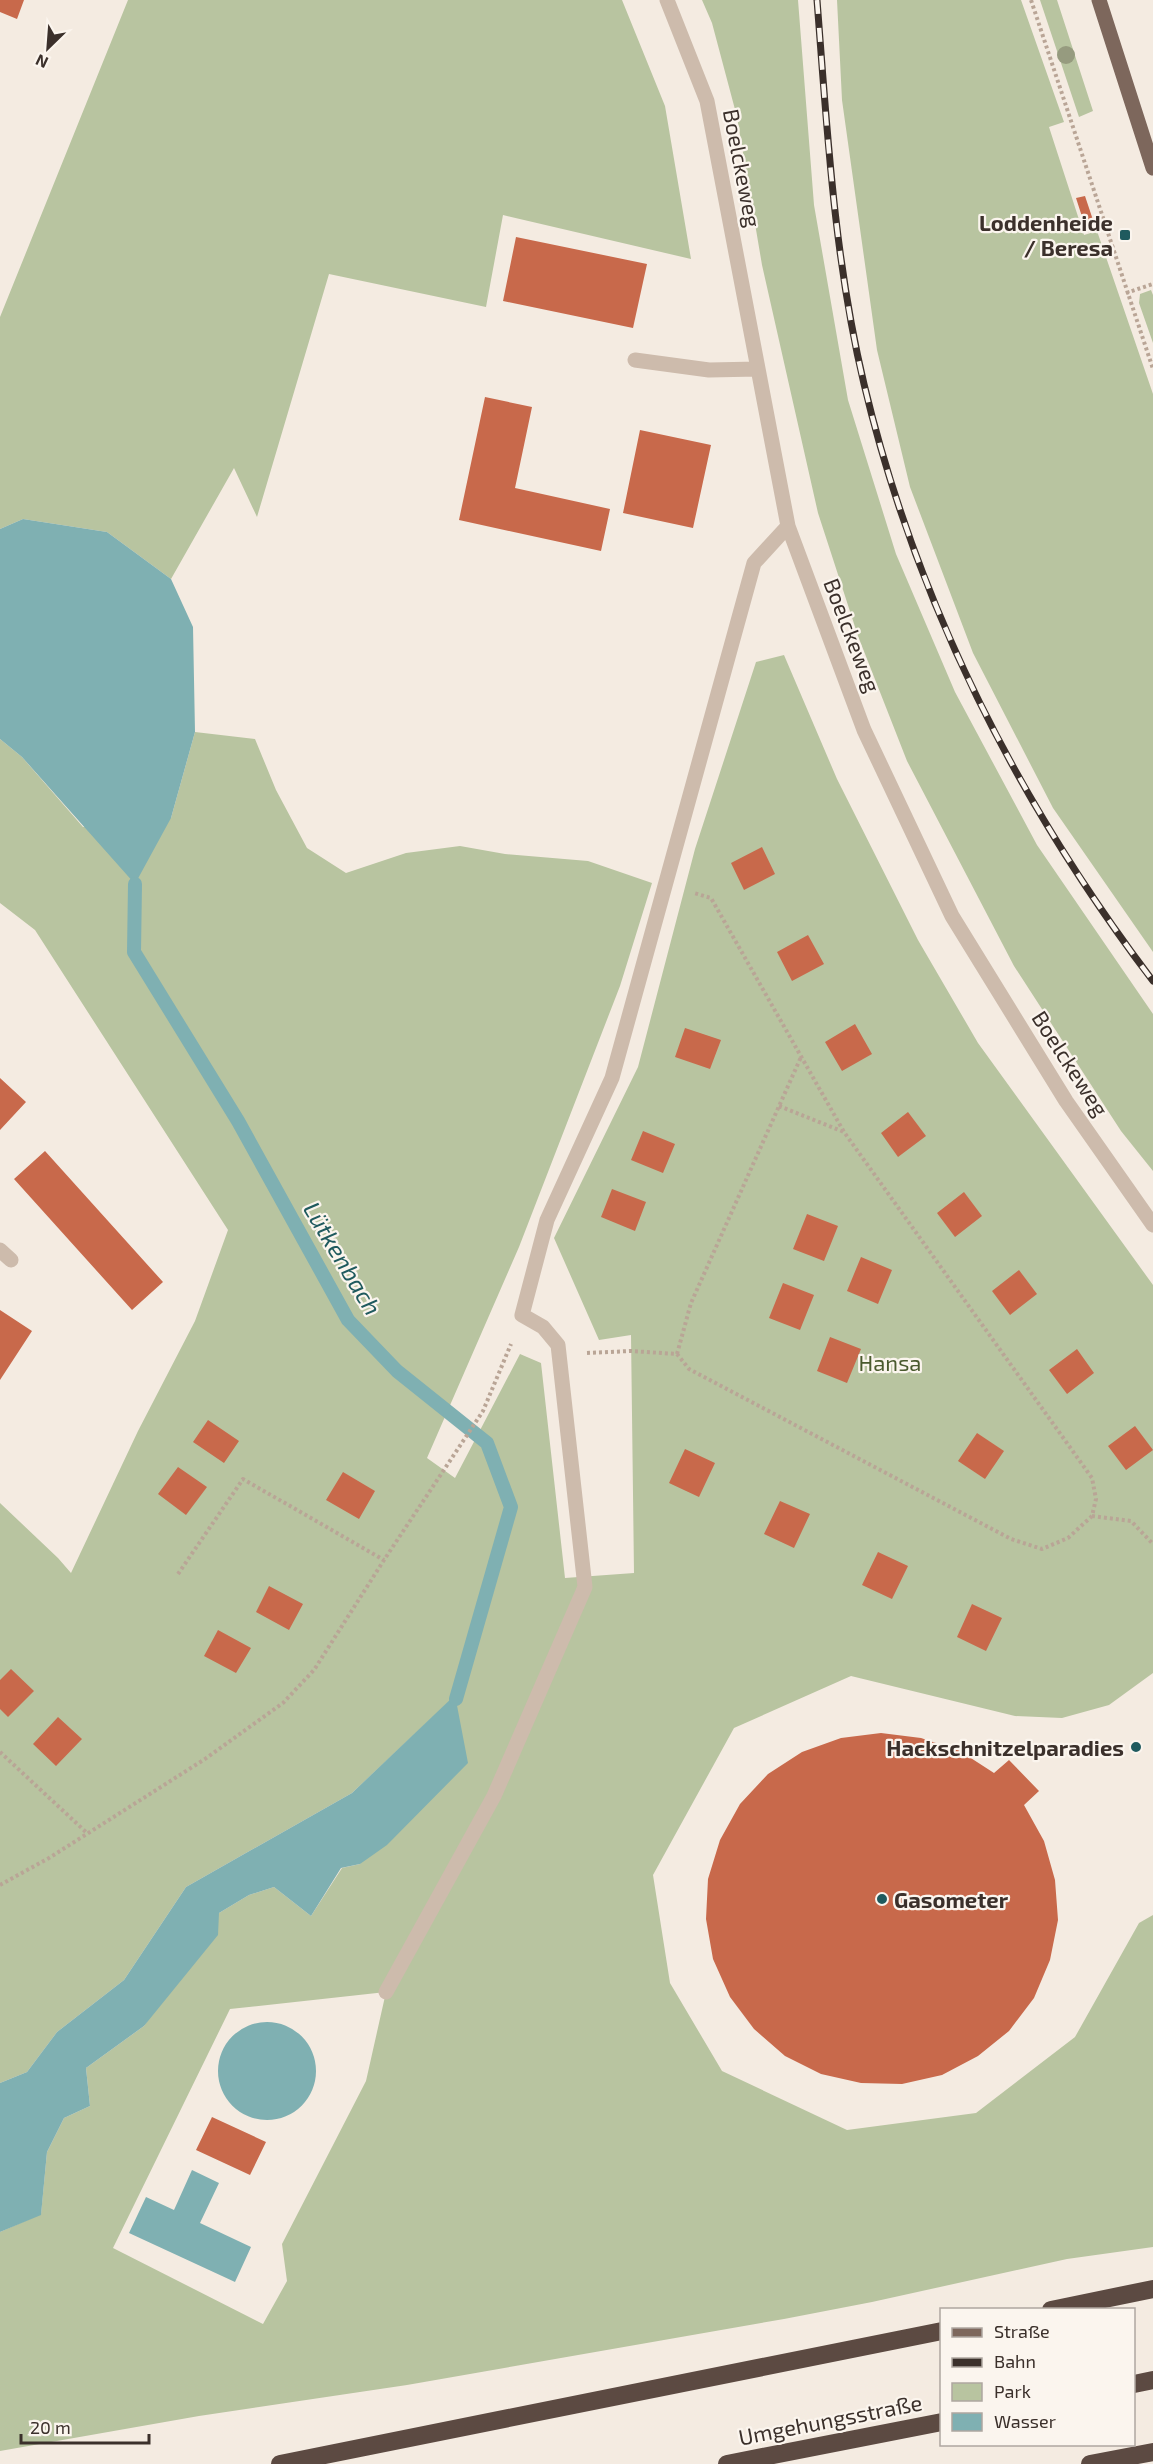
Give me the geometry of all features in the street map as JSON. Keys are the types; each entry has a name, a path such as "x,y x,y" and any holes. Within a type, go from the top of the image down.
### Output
{"highway":[{"path":"1061,2308 1153,2289"},
{"path":"280,2464 940,2331"},
{"path":"1135,2384 1153,2380"},
{"name":"Umgehungsstraße","path":"727,2464 940,2422"},
{"path":"1090,2464 1153,2452"}],"main road":[{"path":"1099,0 1153,168"}],"street":[{"name":"Boelckeweg","path":"667,0 707,101 788,526 864,730 952,916 1066,1101 1153,1225"},
{"path":"635,360 709,370 758,369"},
{"path":"386,1992 494,1796 585,1587 558,1345 543,1327 522,1315 547,1220 612,1078 754,563 788,526"}],"path":[{"path":"1031,0 1153,369"},
{"path":"1126,293 1153,285"},
{"path":"560,1354 631,1351 677,1354 689,1369 1011,1539 1042,1549 1068,1538 1092,1516 1096,1499 1092,1478 844,1132 711,898 664,884"},
{"path":"677,1354 691,1303 801,1057"},
{"path":"778,1106 844,1132"},
{"path":"0,1885 50,1858 205,1759 283,1703 314,1670 443,1469 483,1411 522,1315"},
{"path":"178,1574 243,1479 384,1560"},
{"path":"1092,1516 1131,1521 1153,1544"},
{"path":"0,1752 87,1833"}],"green space":[{"path":"128,0 622,0 665,106 691,259 503,215 486,307 329,274 257,517 234,468 171,579 107,532 23,519 0,529 0,317"},
{"path":"702,0 798,0 814,205 848,400 896,554 955,692 1037,845 1153,1014 1153,1171 1121,1131 1014,966 907,761 858,636 818,513 762,265 737,117 712,23"},
{"path":"837,0 1021,0 1064,122 1049,127 1084,235 1097,231 1153,394 1153,952 1053,808 973,653 910,487 877,350 842,100"},
{"path":"1040,0 1057,0 1093,111 1079,117"},
{"path":"1151,290 1153,295 1153,343 1139,303 1140,294"},
{"name":"Hansa","path":"784,655 837,779 918,940 978,1043 1153,1285 1153,1673 1109,1705 1062,1718 1015,1716 851,1676 734,1728 653,1875 670,1983 722,2071 847,2130 976,2113 1075,2037 1139,1923 1153,1915 1153,2247 1067,2259 784,2319 407,2385 199,2416 0,2451 0,2232 41,2214 47,2152 64,2118 90,2106 86,2068 144,2026 219,1913 249,1895 274,1887 311,1916 342,1868 360,1864 455,1696 352,1793 186,1887 124,1980 57,2032 27,2072 0,2083 0,1503 71,1573 138,1431 195,1321 228,1230 35,930 0,903 0,739 22,757 83,827 171,818 195,732 255,739 276,790 307,848 346,873 406,853 460,846 505,854 588,861 652,883 620,986 519,1247 427,1458 455,1478 520,1354 541,1363 565,1578 634,1573 631,1335 599,1340 554,1238 638,1067 695,849 756,662","holes":["386,1992 366,2081 282,2244 287,2281 263,2324 113,2248 230,2009"]}],"water":[{"path":"23,519 107,532 171,579 193,627 195,732 171,818 135,884 22,757 0,739 0,529"},
{"path":"455,1695 468,1763 387,1845 360,1864 341,1868 311,1916 274,1887 249,1895 219,1913 218,1935 144,2026 86,2068 90,2106 64,2118 47,2152 41,2215 0,2232 0,2083 27,2072 57,2032 124,1980 186,1887 352,1793"},
{"path":"267,2022 286,2026 301,2037 312,2052 316,2071 312,2090 301,2105 286,2116 267,2120 248,2116 233,2105 222,2090 218,2071 222,2052 233,2037 248,2026"},
{"path":"192,2170 219,2183 200,2223 251,2247 235,2282 129,2233 146,2197 174,2210"}],"building":[{"path":"0,0 24,0 17,19 0,12"},
{"path":"1085,196 1094,223 1085,226 1076,198"},
{"path":"516,237 647,264 633,328 503,301"},
{"path":"485,397 532,407 515,488 610,509 601,551 459,520"},
{"path":"640,430 711,445 693,528 623,513"},
{"path":"762,847 775,874 744,890 731,863"},
{"path":"808,935 824,964 792,981 777,952"},
{"path":"855,1024 872,1054 842,1071 825,1042"},
{"path":"685,1028 721,1040 710,1069 675,1057"},
{"path":"0,1078 26,1102 0,1130"},
{"path":"908,1112 926,1136 898,1157 881,1133"},
{"path":"643,1131 675,1144 663,1173 631,1160"},
{"path":"45,1151 163,1282 132,1310 14,1179"},
{"path":"612,1189 646,1202 635,1231 601,1217"},
{"path":"964,1192 982,1216 955,1237 937,1213"},
{"path":"807,1214 838,1226 824,1261 793,1249"},
{"path":"861,1257 892,1270 878,1304 847,1291"},
{"path":"1019,1270 1037,1294 1010,1315 992,1291"},
{"path":"783,1283 814,1295 800,1330 769,1318"},
{"path":"0,1310 32,1331 0,1380"},
{"path":"830,1337 861,1349 847,1383 817,1371"},
{"path":"1077,1349 1094,1373 1067,1394 1049,1370"},
{"path":"208,1420 239,1441 224,1463 193,1442"},
{"path":"1135,1426 1153,1450 1126,1470 1108,1446"},
{"path":"977,1433 1004,1451 985,1479 958,1461"},
{"path":"685,1449 715,1463 699,1497 669,1483"},
{"path":"178,1467 207,1487 186,1515 158,1494"},
{"path":"343,1472 375,1491 359,1519 326,1500"},
{"path":"780,1501 810,1514 794,1548 764,1534"},
{"path":"878,1552 908,1566 892,1599 862,1585"},
{"path":"269,1586 303,1604 289,1630 256,1612"},
{"path":"972,1604 1002,1618 986,1651 957,1637"},
{"path":"218,1630 251,1648 236,1673 204,1656"},
{"path":"11,1669 34,1691 8,1717 0,1709 0,1680"},
{"path":"58,1717 82,1739 56,1766 33,1744"},
{"name":"Gasometer","path":"881,1733 921,1738 960,1751 994,1773 1009,1760 1039,1791 1024,1805 1044,1841 1055,1880 1058,1920 1050,1960 1034,1998 1009,2031 978,2056 942,2075 902,2084 861,2083 821,2074 785,2056 754,2029 730,1997 713,1959 706,1919 708,1879 720,1840 740,1804 768,1774 802,1752 841,1738"},
{"path":"212,2117 266,2142 250,2175 196,2150"}],"waterway":[{"name":"Lütkenbach","path":"135,884 134,952 238,1121 348,1320 397,1371 487,1443 511,1507 456,1699"}],"railway":[{"path":"817,0 833,193 845,289 864,384 886,465 912,544 977,698 1016,771 1058,843 1104,913 1153,981"}],"place":[{"name":"Loddenheide / Beresa","path":"1125,235"},
{"name":"Hackschnitzelparadies","path":"1136,1747"},
{"name":"Gasometer","path":"882,1899"}]}
